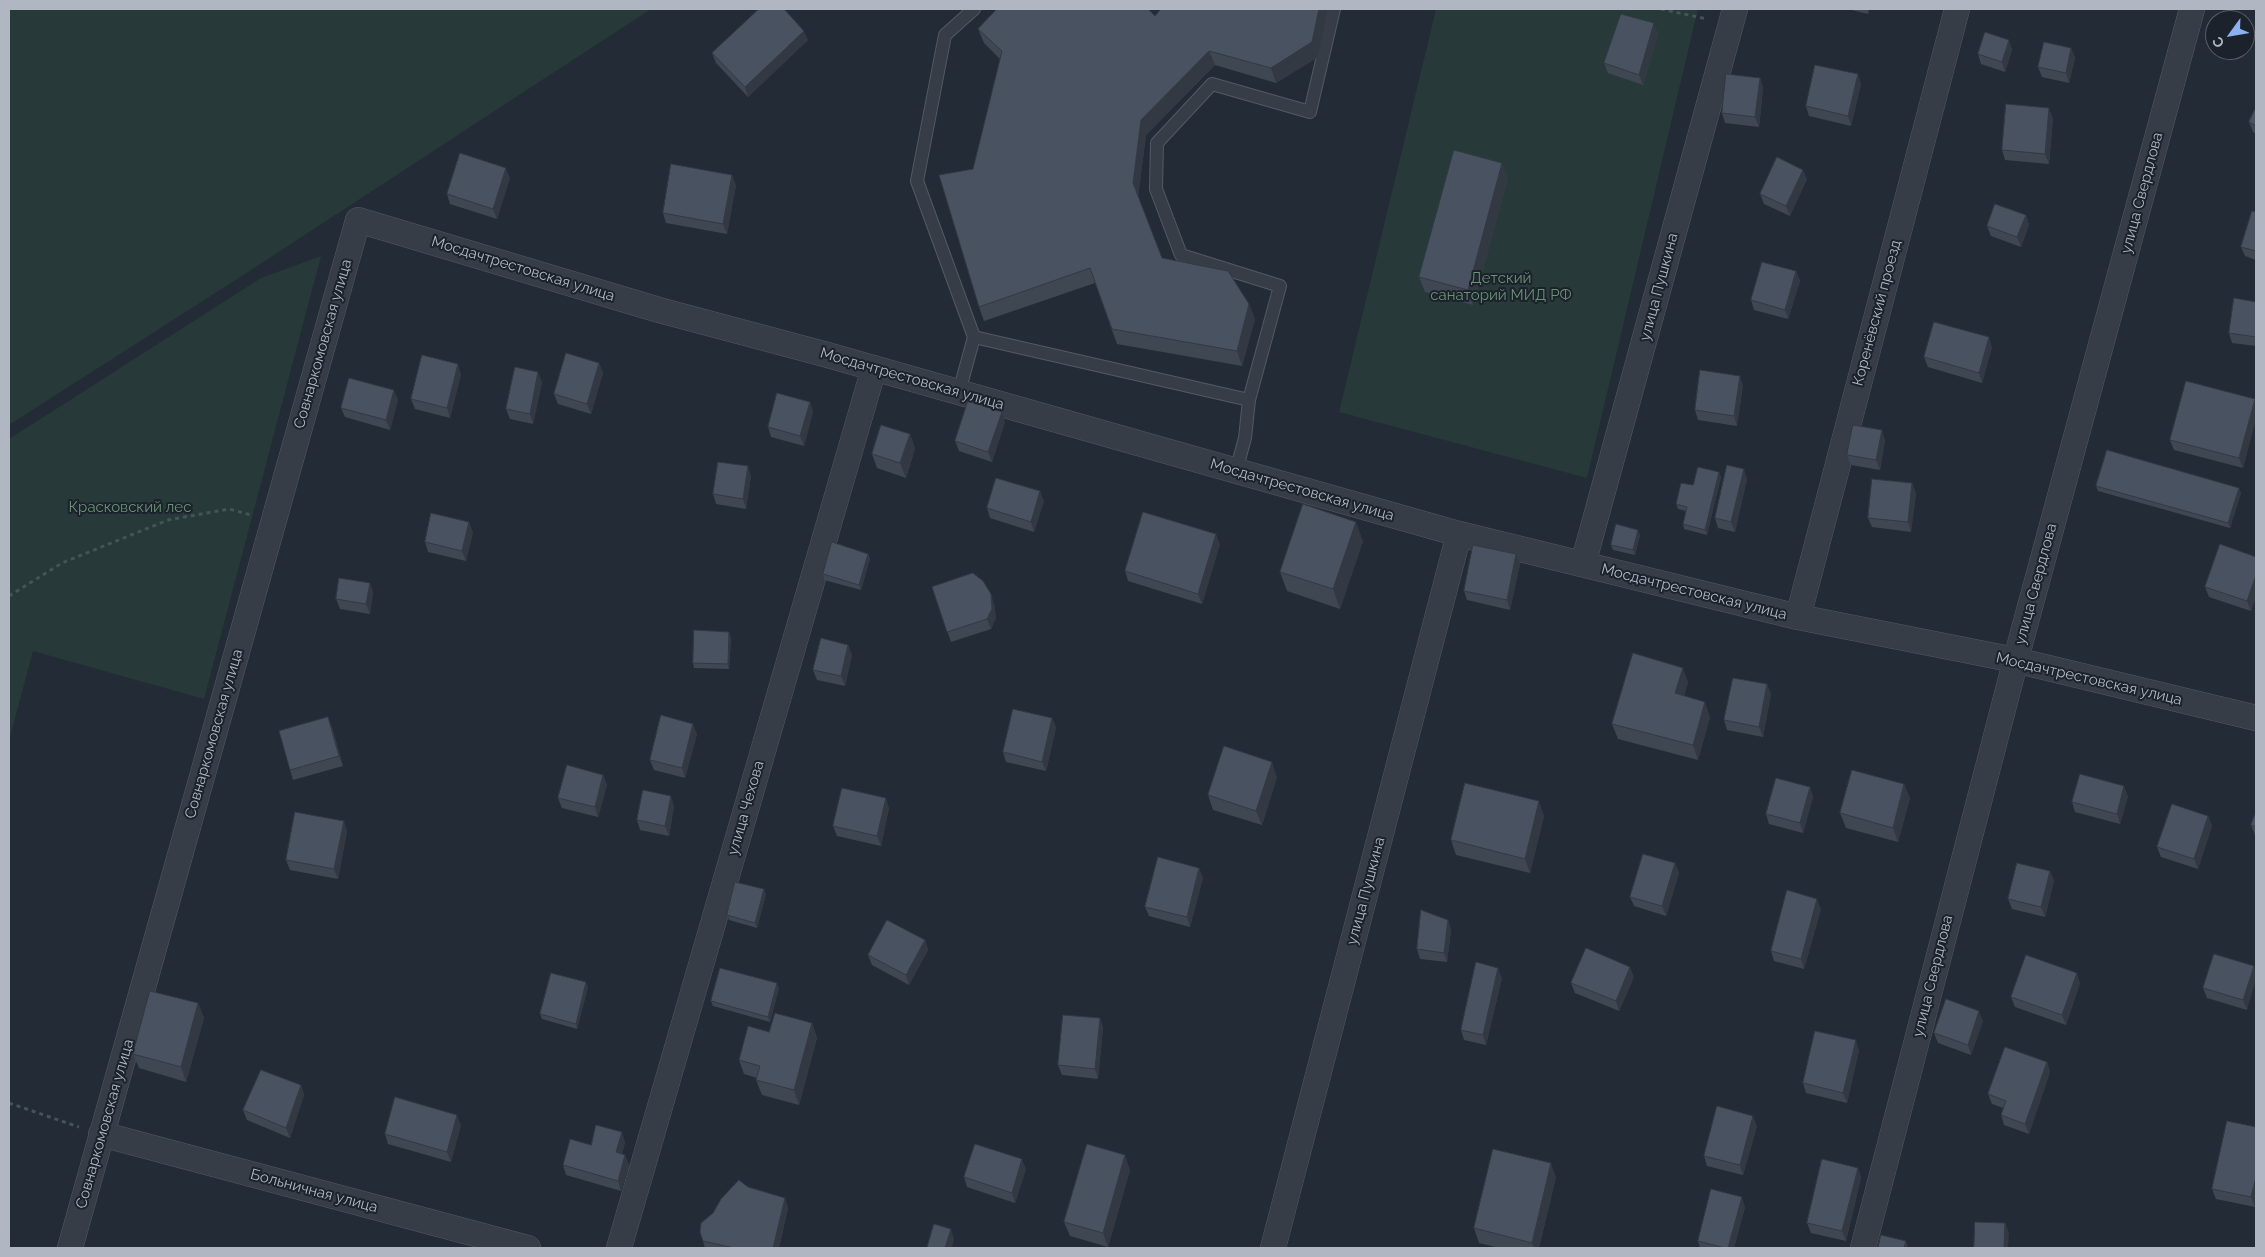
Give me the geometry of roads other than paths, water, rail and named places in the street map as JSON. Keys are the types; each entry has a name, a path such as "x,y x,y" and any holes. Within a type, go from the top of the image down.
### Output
{"street":[{"name":"Коренёвский проезд","path":"1798,617 1957,9"},
{"name":"улица Свердлова","path":"1863,1248 2015,660 2192,9"},
{"name":"улица Пушкина","path":"1583,564 1733,16"},
{"name":"Мосдачтрестовская улица","path":"358,220 659,310 874,368 1459,534 1798,617 2015,660 2256,718"},
{"name":"Совнаркомовская улица","path":"70,1248 358,220"},
{"name":"улица Чехова","path":"619,1248 874,368"},
{"name":"улица Пушкина","path":"1273,1248 1459,534"},
{"name":"Больничная улица","path":"101,1134 528,1248"}],"lane":[{"path":"959,392 974,338 917,181 944,35 974,9"},
{"path":"1236,471 1246,438 1249,400 1280,286 1181,255 1156,189 1157,143 1212,84 1310,112 1334,9"},
{"path":"974,338 1249,400"}],"park label":[{"name":"Детский санаторий МИД РФ","path":"1501,286"},
{"name":"Красковский лес","path":"130,507"}]}
